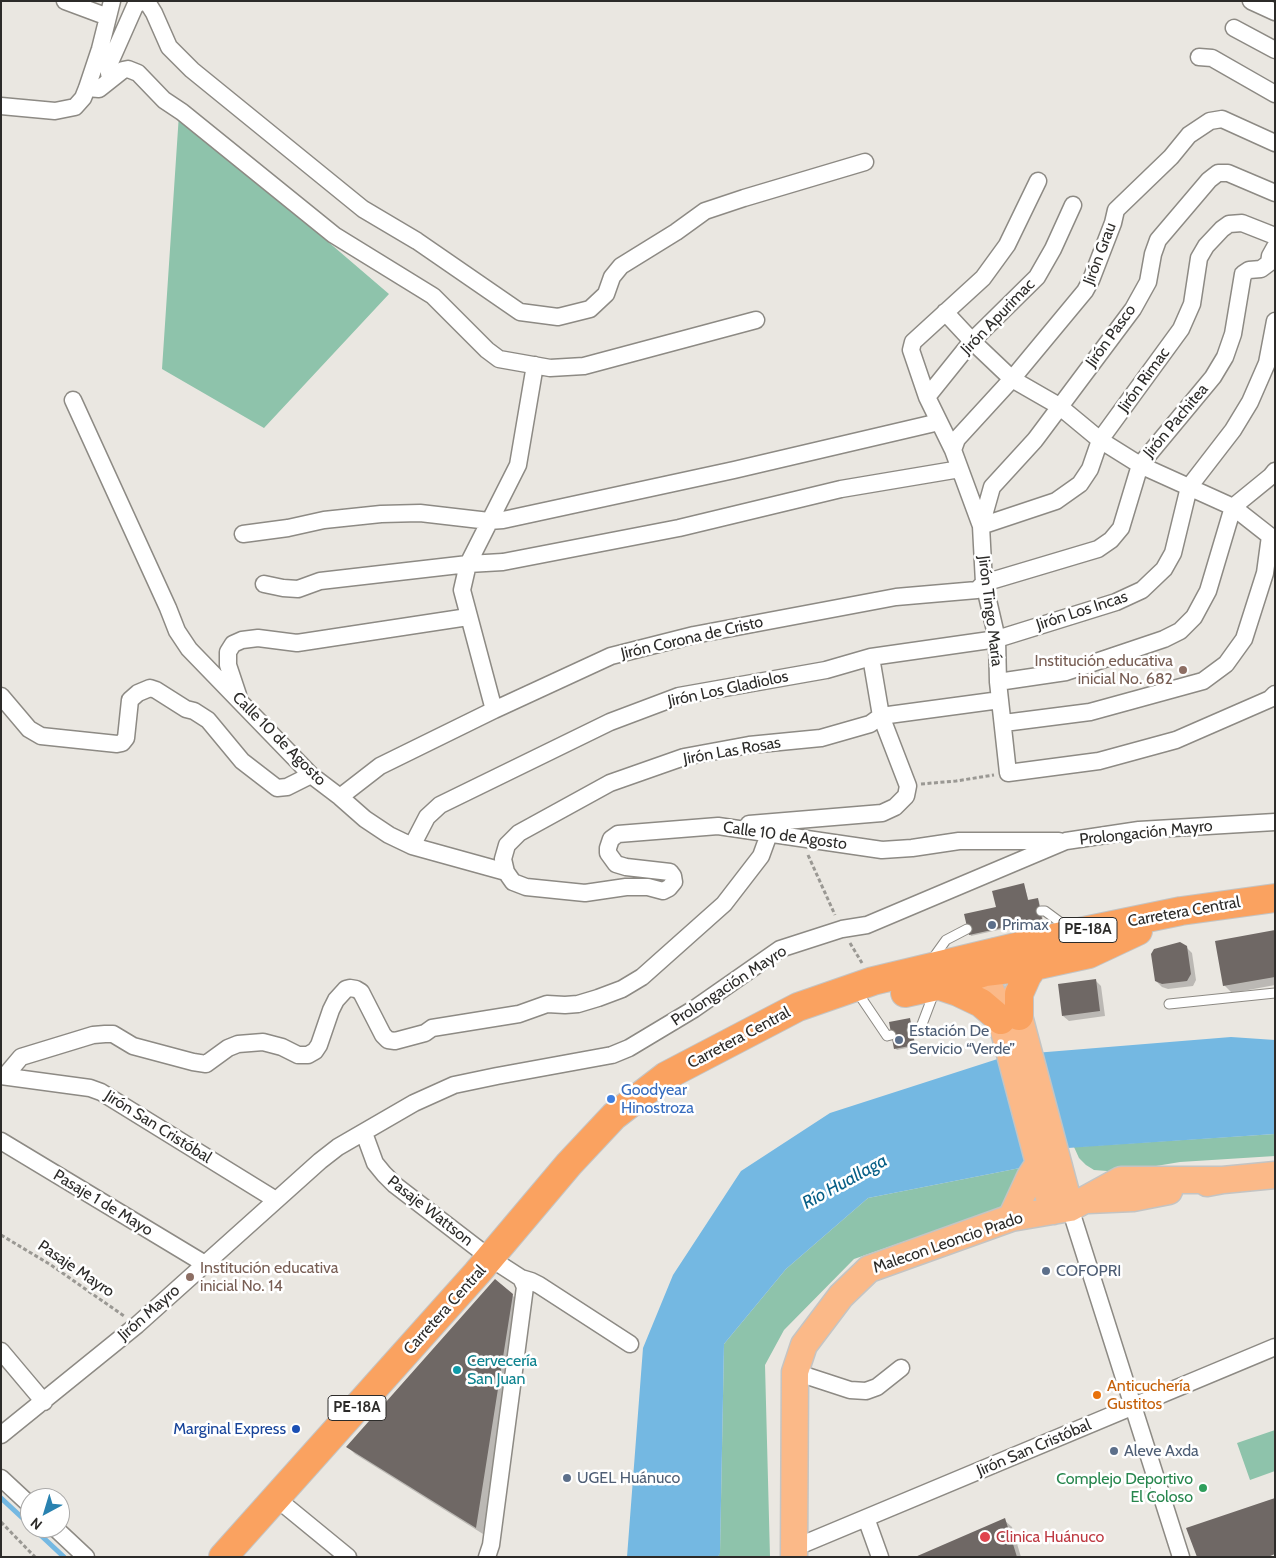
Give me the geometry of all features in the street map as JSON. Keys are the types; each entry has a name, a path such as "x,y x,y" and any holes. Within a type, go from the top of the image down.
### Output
{"highway":[{"name":"Carretera Central","path":"1006,964 1074,933 1181,911 1275,898"},
{"name":"PE-18A","path":"867,989 896,995 931,977 1006,964 1089,954 1181,911"},
{"path":"931,977 981,1003 1012,1025 1027,976 1006,964"},
{"name":"Carretera Central","path":"223,1557 490,1258 569,1164 614,1116 666,1076 798,1006 819,998 867,989"}],"main road":[{"path":"1006,964 1012,1025 1044,1159 1068,1206"},
{"path":"1011,1218 1030,1177 1044,1159"},
{"name":"Malecon Leoncio Prado","path":"794,1552 794,1372 804,1345 841,1296 869,1269 1011,1218 1068,1206 1122,1180 1223,1180 1275,1175"}],"street":[{"path":"64,1 108,17"},
{"path":"1,106 55,112 75,106 83,98 87,88 112,1"},
{"path":"110,79 108,67 135,6 141,1 144,2 149,5 154,13 169,47 192,70 363,209 417,241 520,312 558,317 590,309 606,294 612,277 621,266 676,232 705,211 865,162"},
{"path":"1251,1 1275,12"},
{"path":"1234,28 1275,50"},
{"path":"1199,57 1212,58 1275,94"},
{"path":"87,88 99,89 123,70 128,69 138,73 164,100 182,112 334,235 434,296 487,350 499,359 561,369 584,366 756,320"},
{"name":"Jirón Grau","path":"953,450 961,434 1012,379 1085,291 1107,240 1116,210 1171,157 1189,135 1210,121 1222,119 1275,143"},
{"name":"Jirón Pasco","path":"981,526 992,488 1035,440 1133,309 1148,282 1153,254 1158,240 1209,180 1218,173 1228,173 1275,193"},
{"path":"1004,723 1090,712 1203,681 1226,664 1244,639 1266,573 1272,538 1233,507 1140,465 1100,440 1059,406 1012,379 945,312 983,278 998,257 1038,181"},
{"name":"Jirón Apurimac","path":"927,397 972,341 1037,278 1054,248 1073,205"},
{"name":"Jirón Rimac","path":"981,526 1056,501 1080,484 1090,469 1100,440 1182,329 1192,304 1199,258 1206,246 1229,224 1242,223 1275,236"},
{"name":"Jirón Pachitea","path":"984,583 1079,556 1098,549 1111,540 1121,528 1140,465 1213,376 1225,357 1233,334 1243,274 1249,270 1261,269 1269,264 1270,256 1275,247"},
{"name":"Jirón Tingo María","path":"945,312 913,342 911,350 927,397 953,450 981,526 984,583 997,638 998,682 1008,773"},
{"name":"Jirón Los Incas","path":"997,638 1116,602 1142,590 1164,569 1173,553 1189,487 1233,430 1271,365 1275,321"},
{"path":"494,710 462,590 468,564 518,465 535,366"},
{"name":"Calle 10 de Agosto","path":"73,400 177,631 189,649 310,776 340,797 365,819 389,835 412,846 506,872 513,882 526,887 585,893 626,886 648,887 663,891 674,882 670,872 626,867 616,864 608,854 608,848 611,839 618,834 718,826 882,850 959,841 1066,841"},
{"path":"243,534 288,528 324,520 381,514 420,513 489,521 503,520 715,474 939,422"},
{"path":"264,584 284,588 298,588 320,581 468,564 503,562 679,528 841,489 960,469"},
{"path":"998,682 1066,672 1172,636 1180,631 1194,617 1208,591 1233,507 1272,476 1275,471"},
{"name":"Jirón Corona de Cristo","path":"340,797 380,766 494,710 612,656 694,635 896,597 977,590 984,583"},
{"path":"240,702 228,665 228,652 233,644 242,640 258,638 297,643 468,617"},
{"name":"Jirón Los Gladiolos","path":"412,846 427,817 440,805 610,722 679,696 826,670 871,657 997,638"},
{"path":"718,826 882,813 895,807 906,796 908,786 881,716 871,657"},
{"path":"1,696 29,729 41,736 117,744 122,743 126,738 130,700 138,693 150,688 208,720 242,761 277,788 287,787 310,776"},
{"path":"1008,773 1099,761 1176,740 1270,699 1275,694"},
{"name":"Jirón Las Rosas","path":"506,872 503,859 507,845 519,833 610,783 684,758 749,745 821,738 870,724 881,716 1000,700"},
{"name":"Prolongación Mayro","path":"364,1133 414,1103 454,1085 612,1055 694,1009 780,949 842,929 867,925 1066,841 1139,830 1275,822"},
{"path":"3,1076 21,1057 93,1035 105,1034 113,1034 132,1046 206,1064 228,1048 238,1044 263,1042 282,1047 298,1055 308,1055 320,1045 336,1000 346,989 350,988 361,992 383,1035 388,1040 395,1041 425,1033 432,1028 519,1014 547,1004 565,1006 598,998 622,989 642,977 724,904 762,856 769,834"},
{"name":"Jirón San Cristóbal","path":"3,1076 90,1088 101,1092 276,1200"},
{"name":"Jirón Mayro","path":"1,1435 136,1326 338,1147 364,1133"},
{"name":"Pasaje Wattson","path":"364,1133 375,1163 395,1185 490,1258 521,1278 538,1285 630,1344"},
{"name":"Pasaje 1 de Mayo","path":"1,1141 205,1264"},
{"path":"1068,1206 1181,1557"},
{"path":"487,1557 492,1545 525,1287 521,1278"},
{"name":"Jirón San Cristóbal","path":"794,1552 866,1518 1275,1348"},
{"path":"1,1351 44,1402"},
{"path":"794,1372 850,1390 866,1391 877,1388 901,1368"},
{"path":"1,1478 20,1496"},
{"path":"276,1498 348,1557"},
{"path":"866,1518 880,1557"},
{"path":"66,1538 86,1557"}],"lane":[{"path":"1041,911 1074,933"},
{"path":"912,1030 921,1027 931,977 946,940 967,929"},
{"path":"867,989 887,1036 891,1035"},
{"path":"1168,1004 1275,993"}],"path":[{"path":"908,786 1008,773"},
{"path":"800,838 867,989"},
{"name":"Pasaje Mayro","path":"1,1235 51,1265 136,1326"},
{"path":"1,1522 35,1557"}],"green space":[{"path":"179,114 389,294 264,428 162,369"},
{"path":"1275,1134 1275,1156 1180,1162 1120,1172 1094,1170 1079,1158 1074,1147"},
{"path":"1020,1168 1020,1178 1013,1196 998,1209 854,1259 784,1330 765,1365 770,1557 718,1557 720,1552 724,1344 786,1269 868,1198"},
{"path":"1275,1430 1275,1471 1250,1480 1237,1443"}],"water":[{"name":"Río Huallaga","path":"1231,1037 1275,1040 1275,1134 1053,1149 1020,1168 868,1198 786,1269 724,1344 720,1553 718,1557 627,1557 643,1348 673,1275 741,1171 830,1113 1010,1055"}],"building":[{"path":"1024,883 1028,900 1038,898 1042,919 969,935 964,914 996,907 992,891"},
{"path":"1275,930 1275,977 1223,986 1215,941"},
{"path":"1180,942 1187,946 1191,974 1187,981 1162,984 1155,981 1151,954 1154,949"},
{"path":"1096,979 1100,1011 1062,1016 1058,984"},
{"path":"910,1018 915,1045 894,1049 889,1022"},
{"name":"Cervecería San Juan","path":"495,1279 513,1294 476,1528 346,1447"},
{"path":"1275,1498 1275,1554 1268,1557 1197,1557 1186,1528"},
{"name":"Clinica Huánuco","path":"1005,1518 1017,1557 915,1557"}],"waterway":[{"path":"1,1498 20,1516"},
{"path":"44,1538 64,1557"}],"place":[{"name":"Institución educativa inicial No. 682","path":"1183,670"},
{"name":"Primax","path":"992,925"},
{"name":"Estación De Servicio “Verde”","path":"899,1040"},
{"name":"Goodyear Hinostroza","path":"611,1099"},
{"name":"COFOPRI","path":"1046,1271"},
{"name":"Institución educativa inicial No. 14","path":"190,1277"},
{"name":"Cervecería San Juan","path":"457,1370"},
{"name":"Anticuchería Gustitos","path":"1097,1395"},
{"name":"Marginal Express","path":"296,1429"},
{"name":"Aleve Axda","path":"1114,1451"},
{"name":"UGEL Huánuco","path":"567,1478"},
{"name":"Complejo Deportivo El Coloso","path":"1203,1488"},
{"name":"Clinica Huánuco","path":"985,1537"}]}
